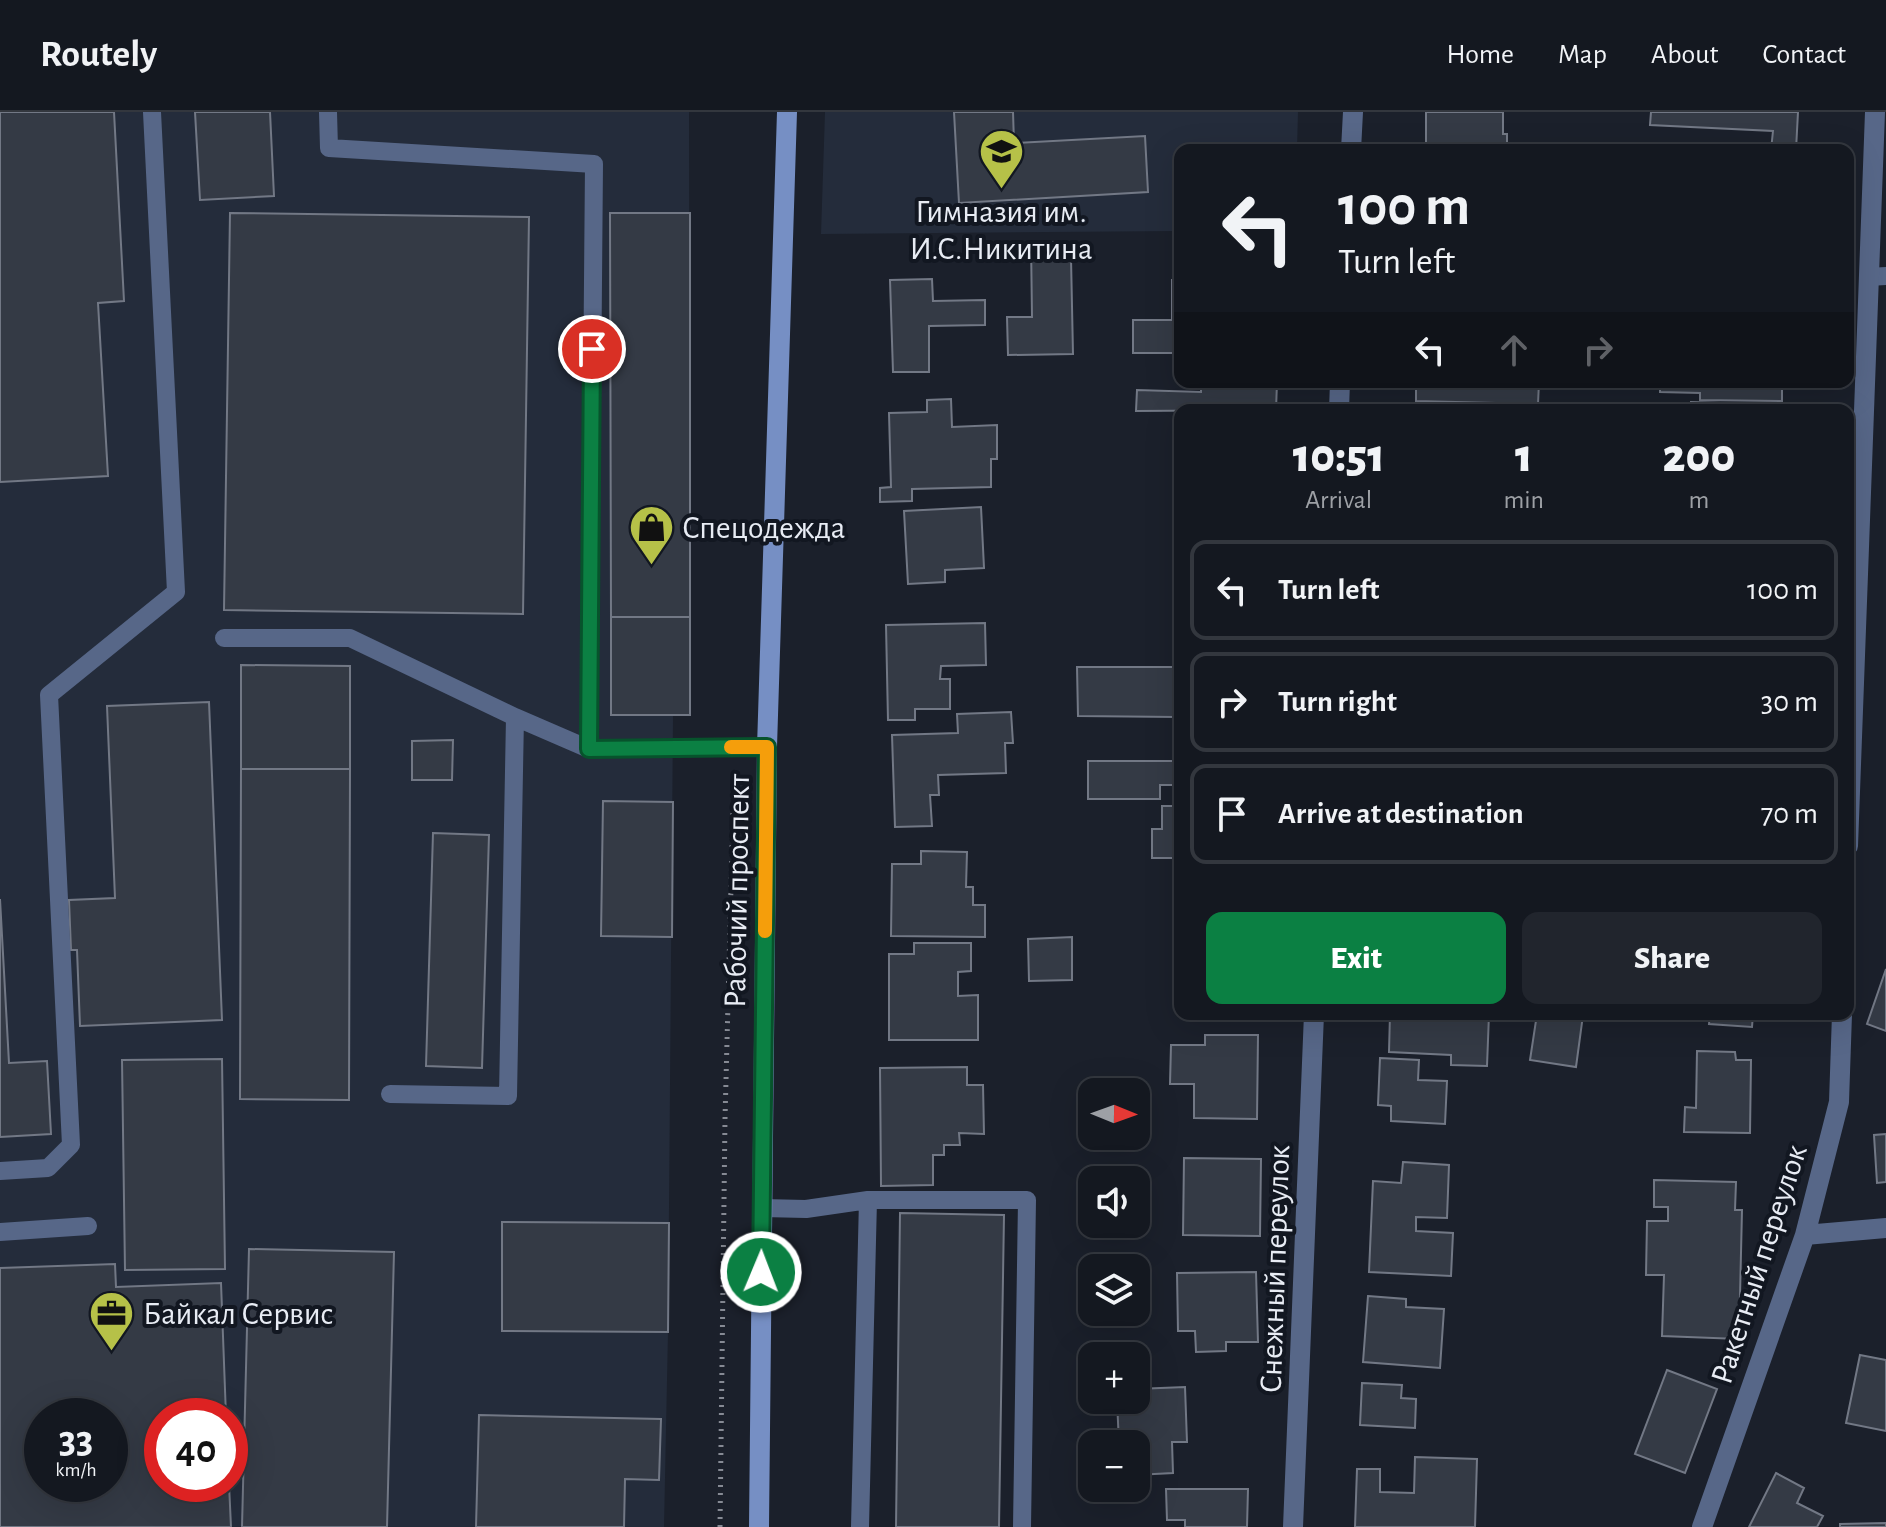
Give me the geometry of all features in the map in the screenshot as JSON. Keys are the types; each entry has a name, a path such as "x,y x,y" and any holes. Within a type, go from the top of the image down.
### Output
{"street":[{"name":"Рабочий проспект","path":"759,1527 767,747 787,112"},
{"path":"1351,144 1353,112"},
{"path":"1854,728 1877,276 1875,112"},
{"name":"Снежный переулок","path":"1293,1527 1314,1020"},
{"name":"Ракетный переулок","path":"1702,1527 1805,1235 1839,1102 1842,1020"},
{"path":"1805,1235 1886,1228"}],"lane":[{"path":"0,1171 48,1168 71,1145 49,695 176,592 152,112"},
{"path":"328,112 329,148 594,164 589,749"},
{"path":"224,638 350,638 589,749 767,747"},
{"path":"390,1094 508,1096 515,717"},
{"path":"762,1208 806,1209 868,1200 1027,1200 1022,1527"},
{"path":"860,1527 868,1200"},
{"path":"0,1232 88,1226"}],"shaded area":[{"path":"0,112 689,112 690,715 673,716 664,1527 0,1527"},
{"name":"Гимназия им. И.С.Никитина","path":"825,112 1298,112 1297,144 1174,144 1174,231 821,234"}],"building":[{"path":"0,112 114,112 124,301 98,303 108,476 0,482"},
{"path":"195,112 270,112 274,196 200,200"},
{"path":"954,112 1013,112 1014,143 1145,136 1148,192 959,203"},
{"path":"1426,112 1503,112 1503,134 1507,134 1507,144 1426,144"},
{"path":"1651,112 1798,112 1796,144 1772,144 1773,131 1650,125"},
{"path":"230,213 529,217 523,614 224,610"},
{"path":"610,213 690,213 690,617 611,617"},
{"path":"1031,242 1057,242 1058,259 1071,258 1073,354 1008,355 1007,317 1032,317"},
{"path":"932,279 933,301 985,300 985,325 929,326 929,372 893,372 890,280"},
{"path":"1174,280 1174,353 1133,353 1133,320 1172,320"},
{"path":"1201,388 1277,388 1276,404 1174,404 1174,411 1136,411 1137,390 1201,392"},
{"path":"1416,388 1539,388 1538,404 1416,401"},
{"path":"1660,388 1782,388 1782,401 1700,400 1700,393 1660,392"},
{"path":"951,399 952,427 997,425 997,459 991,459 991,487 912,489 912,501 880,502 880,488 891,487 889,413 927,412 927,400"},
{"path":"1691,402 1752,404 1691,404"},
{"path":"981,507 984,568 945,570 945,582 908,584 904,511"},
{"path":"611,617 690,617 690,715 611,715"},
{"path":"985,623 986,665 941,666 940,679 950,679 950,709 915,709 915,720 888,720 886,625"},
{"path":"241,665 350,666 350,769 241,769"},
{"path":"1077,667 1174,667 1174,717 1078,716"},
{"path":"209,702 222,1020 80,1026 77,950 71,950 69,900 115,898 107,706"},
{"path":"1011,712 1013,743 1005,743 1006,773 938,775 939,795 930,795 932,826 895,827 892,735 958,733 957,714"},
{"path":"453,740 452,780 412,780 412,741"},
{"path":"1088,761 1174,761 1174,785 1160,785 1160,799 1088,799"},
{"path":"241,769 350,769 349,1100 240,1099"},
{"path":"603,801 673,802 672,937 601,936"},
{"path":"1162,806 1174,806 1174,858 1152,858 1152,829 1162,829"},
{"path":"433,833 489,835 482,1068 426,1066"},
{"path":"921,851 967,852 966,887 973,887 973,905 985,905 985,937 891,936 892,864 921,864"},
{"path":"0,899 9,1063 47,1061 51,1134 0,1137"},
{"path":"1072,937 1072,980 1029,981 1028,939"},
{"path":"914,943 971,943 971,971 958,972 958,996 978,995 978,1040 889,1040 889,954 914,954"},
{"path":"1886,969 1886,1031 1867,1024"},
{"path":"1390,1020 1489,1020 1487,1066 1451,1065 1451,1055 1389,1052"},
{"path":"1536,1020 1582,1020 1576,1067 1530,1060"},
{"path":"1709,1020 1753,1020 1752,1027 1709,1024"},
{"path":"1205,1035 1258,1035 1257,1119 1194,1118 1194,1084 1170,1084 1171,1045 1205,1045"},
{"path":"1697,1051 1735,1052 1736,1060 1751,1060 1750,1133 1684,1132 1685,1107 1696,1108"},
{"path":"1380,1058 1419,1060 1418,1080 1447,1081 1445,1124 1391,1121 1391,1106 1378,1105"},
{"path":"222,1059 225,1269 125,1270 122,1060"},
{"path":"967,1067 967,1085 983,1085 984,1134 959,1133 960,1145 944,1145 944,1155 933,1155 933,1185 881,1186 880,1068"},
{"path":"1886,1134 1886,1182 1877,1183 1874,1135"},
{"path":"1184,1158 1261,1159 1260,1236 1183,1235"},
{"path":"1403,1162 1449,1165 1447,1218 1416,1217 1416,1231 1453,1233 1451,1276 1369,1272 1373,1181 1401,1183"},
{"path":"1654,1180 1736,1182 1735,1210 1742,1210 1739,1339 1662,1336 1664,1275 1646,1275 1647,1221 1668,1221 1668,1207 1654,1207"},
{"path":"900,1213 1004,1215 999,1527 896,1527"},
{"path":"502,1222 669,1223 668,1332 502,1331"},
{"path":"249,1249 394,1252 387,1527 242,1527 243,1502 248,1502 248,1398 245,1398"},
{"name":"Байкал Сервис","path":"115,1264 116,1287 221,1283 225,1398 144,1398 144,1502 230,1502 231,1527 0,1527 0,1268"},
{"path":"1256,1272 1258,1342 1226,1342 1226,1351 1196,1352 1195,1331 1178,1331 1177,1273"},
{"path":"1368,1296 1406,1299 1406,1307 1444,1309 1440,1368 1363,1362"},
{"path":"1860,1355 1886,1360 1886,1431 1846,1423"},
{"path":"1667,1370 1717,1389 1685,1473 1635,1454"},
{"path":"1362,1383 1402,1385 1401,1398 1416,1399 1415,1428 1360,1425"},
{"path":"1185,1387 1187,1442 1172,1442 1173,1473 1150,1474 1150,1430 1118,1430 1118,1414 1150,1414 1150,1388"},
{"path":"479,1415 661,1419 659,1480 625,1479 624,1527 476,1527"},
{"path":"1415,1457 1477,1459 1475,1527 1355,1527 1357,1469 1380,1469 1380,1492 1414,1493"},
{"path":"1776,1473 1804,1488 1797,1503 1823,1516 1817,1527 1749,1527"},
{"path":"1166,1489 1248,1489 1247,1527 1185,1527 1185,1520 1167,1520"},
{"path":"1886,1523 1886,1527 1840,1527 1840,1524"}],"slow traffic":[{"path":"731,747 767,747 765,931"}],"place":[{"name":"Гимназия им. И.С.Никитина","path":"1001,191"},
{"name":"Спецодежда","path":"651,566"},
{"name":"Байкал Сервис","path":"112,1352"}],"route":[{"path":"592,349 589,749 767,747 761,1272"}]}
